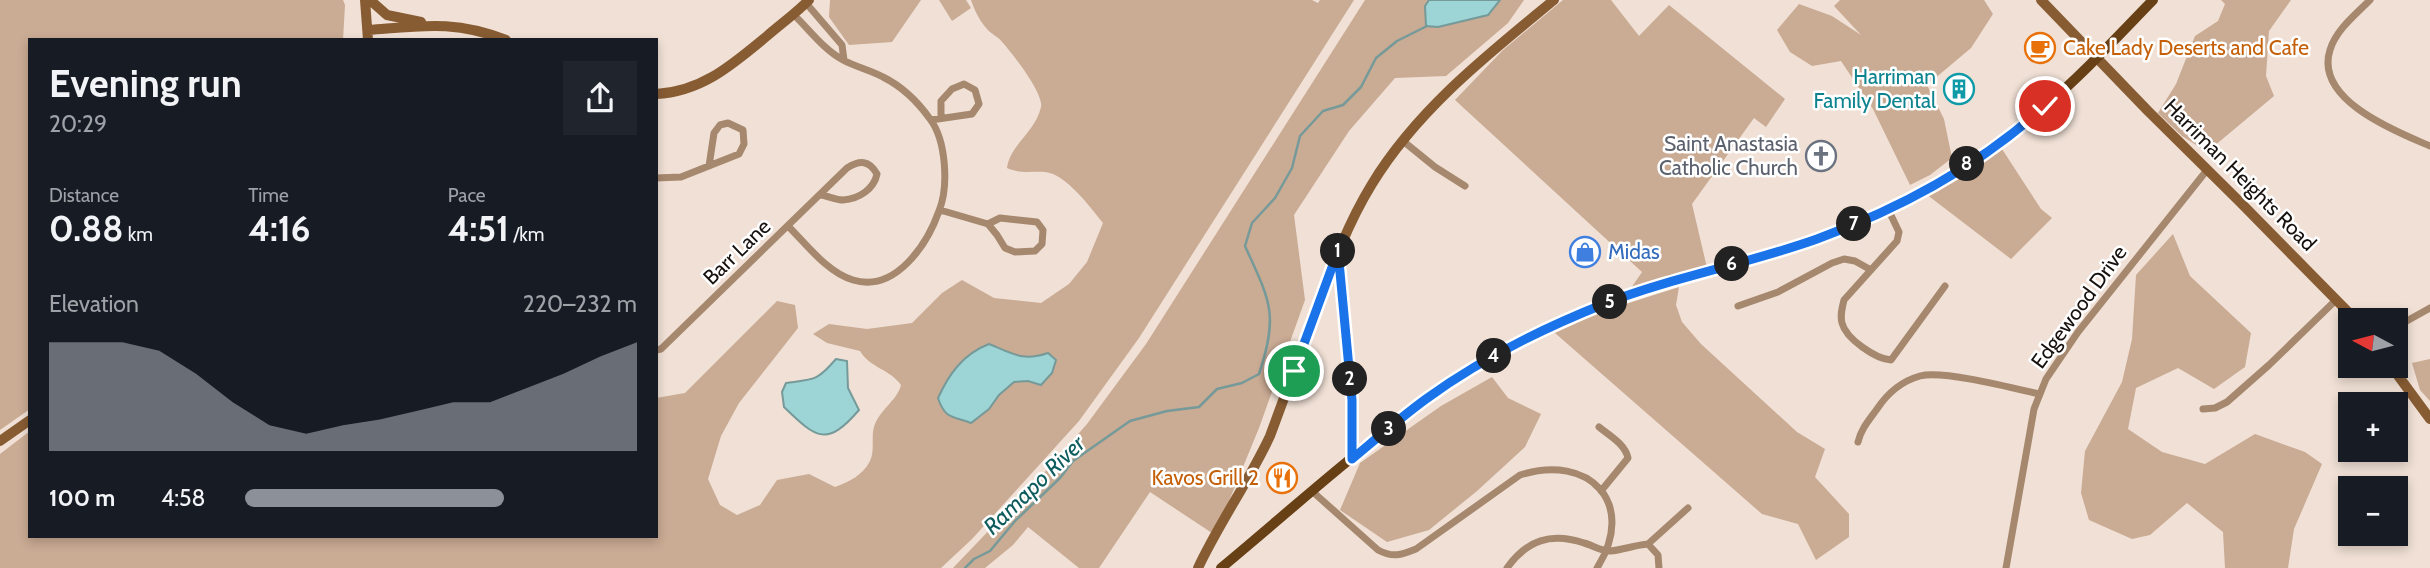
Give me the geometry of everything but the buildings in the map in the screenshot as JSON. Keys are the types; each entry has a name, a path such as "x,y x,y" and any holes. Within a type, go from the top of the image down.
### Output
{"main road":[{"path":"1221,568 1426,400 1471,369 1555,324 1607,303 1816,239 1888,209 1931,187 1999,144 2043,108 2154,0"}],"street":[{"path":"368,0 369,35 438,25"},
{"path":"368,0 387,15 479,30 501,38"},
{"path":"1198,568 1270,436 1338,251 1372,184 1403,141 1446,92 1554,0"},
{"name":"Harriman Heights Road","path":"2041,0 2345,308"},
{"path":"2370,0 2335,38 2329,52 2328,66 2333,80 2337,88 2369,117 2430,146"},
{"path":"658,94 695,87 727,69 808,1 842,45 844,60"},
{"name":"Barr Lane","path":"658,350 788,226 838,273 853,280 870,283 888,279 904,267 919,249 940,210 944,162 931,120 908,94 883,77 827,50 793,14"},
{"path":"931,120 972,114 979,104 975,90 964,84 952,89 941,101 941,118"},
{"path":"658,177 681,177 709,166 739,154 744,144 743,131 728,123 720,125 714,133 709,166"},
{"path":"1403,141 1434,167 1465,186"},
{"path":"788,226 856,162 872,166 877,174 875,184 869,191 844,200 821,195"},
{"name":"Edgewood Drive","path":"2006,568 2019,487 2039,394 2046,379 2078,332 2207,170"},
{"path":"1888,209 1899,232 1897,240 1844,300 1841,310 1845,331 1891,360 1945,286"},
{"path":"940,210 988,225 1005,248 1015,252 1035,251 1042,244 1042,230 1037,222 1000,218 988,225"},
{"path":"1338,251 1352,400 1352,459"},
{"path":"1738,306 1778,292 1844,259 1855,261 1871,270"},
{"path":"2203,409 2227,402 2337,299"},
{"path":"2408,320 2430,308"},
{"path":"1858,442 1861,430 1892,391 1922,375 1980,382 2039,394"},
{"path":"2400,378 2430,419"},
{"path":"0,441 28,421"},
{"path":"1599,427 1621,444 1628,454 1628,458 1601,491"},
{"path":"1313,492 1378,550 1388,555 1400,556 1416,549 1509,481 1532,471 1559,471 1577,475 1607,497 1613,516 1607,551 1597,568"},
{"path":"1507,568 1518,554 1547,538 1558,537 1582,542 1607,551 1648,544 1688,508"},
{"path":"1648,544 1658,555 1659,568"}],"shaded area":[{"path":"0,0 343,0 343,38 28,38 28,410 0,430"},
{"path":"830,0 921,0 892,42 849,45 829,17"},
{"path":"939,0 966,0 971,8 952,21"},
{"path":"971,0 1312,0 1318,3 1320,0 1354,0 1139,338 1079,421 972,539 941,568 0,568 0,454 28,433 28,538 658,538 658,398 685,393 777,301 795,305 798,328 739,403 721,436 708,479 720,505 737,515 760,505 777,480 809,474 835,487 850,480 860,474 870,461 876,421 896,396 901,385 860,351 827,343 813,334 829,324 867,329 912,323 942,293 962,280 994,298 1041,303 1069,284 1087,262 1103,223 1077,192 1053,174 1021,172 1007,168 1013,152 1038,116 1041,101 1014,56 984,26"},
{"path":"1365,0 1524,0 1508,23 1446,76 1395,78 1349,131 1294,215 1305,300 1259,428 1215,535 1150,492 1099,568 1079,568 1028,527 1013,545 985,568 953,568 1087,424 1146,344"},
{"path":"1563,0 1611,0 1639,36 1669,5 1785,99 1766,127 1754,118 1692,204 1708,272 1625,297 1642,272 1455,100 1503,50"},
{"path":"1840,0 1984,0 1993,14 1971,48 1927,85 1944,119 1952,158 1930,175 1910,185 1873,109 1841,61 1812,66 1790,52 1777,30 1799,4 1832,16 1861,35 1834,6"},
{"path":"2221,0 2291,0 2269,31 2266,76 2274,96 2207,152 2182,136 2158,113 2176,84 2195,36 2218,21 2225,4"},
{"path":"2002,149 2041,209 2052,218 2011,259 1926,194 1968,172"},
{"path":"2173,234 2190,276 2251,333 2245,367 2214,389 2178,368 2136,388 2128,429 2162,452 2205,464 2255,434 2305,452 2322,464 2294,529 2288,568 2225,568 2223,532 2187,503 2150,535 2132,539 2089,520 2081,493 2085,451 2122,382 2132,339 2136,275"},
{"path":"1679,287 1676,305 1682,322 1701,344 1797,432 1825,449 1815,477 1849,514 1849,537 1816,560 1798,524 1762,514 1555,333 1598,313"},
{"path":"2430,359 2430,401 2420,390 2412,363"},
{"path":"1492,377 1508,398 1541,414 1525,447 1477,491 1429,530 1387,542 1340,510 1360,463 1441,406"}],"water":[{"path":"1429,0 1500,0 1488,15 1438,27 1426,26 1425,6"},
{"path":"989,344 1024,356 1048,353 1056,360 1052,373 1041,385 1028,381 1014,382 999,395 989,409 971,423 950,416 943,410 938,398 942,389 964,359"},
{"path":"836,359 847,361 848,388 859,410 838,430 822,434 805,426 784,407 782,392 786,383 815,378"}],"waterway":[{"name":"Ramapo River","path":"965,568 974,559 990,551 1073,461 1130,421 1167,411 1199,407 1217,389 1242,383 1259,374 1270,322 1266,295 1245,246 1252,223 1275,198 1292,168 1300,136 1323,111 1343,105 1361,87 1376,58 1397,41 1427,26"}],"place":[{"name":"Cake Lady Deserts and Cafe","path":"2040,48"},
{"name":"Harriman Family Dental","path":"1959,89"},
{"name":"Saint Anastasia Catholic Church","path":"1821,156"},
{"name":"Midas","path":"1585,252"},
{"name":"Kavos Grill 2","path":"1282,478"}],"route":[{"path":"1294,371 1338,251 1352,400 1352,459 1426,400 1471,369 1526,338 1607,303 1816,239 1888,209 1931,187 1999,144 2045,106"}]}
